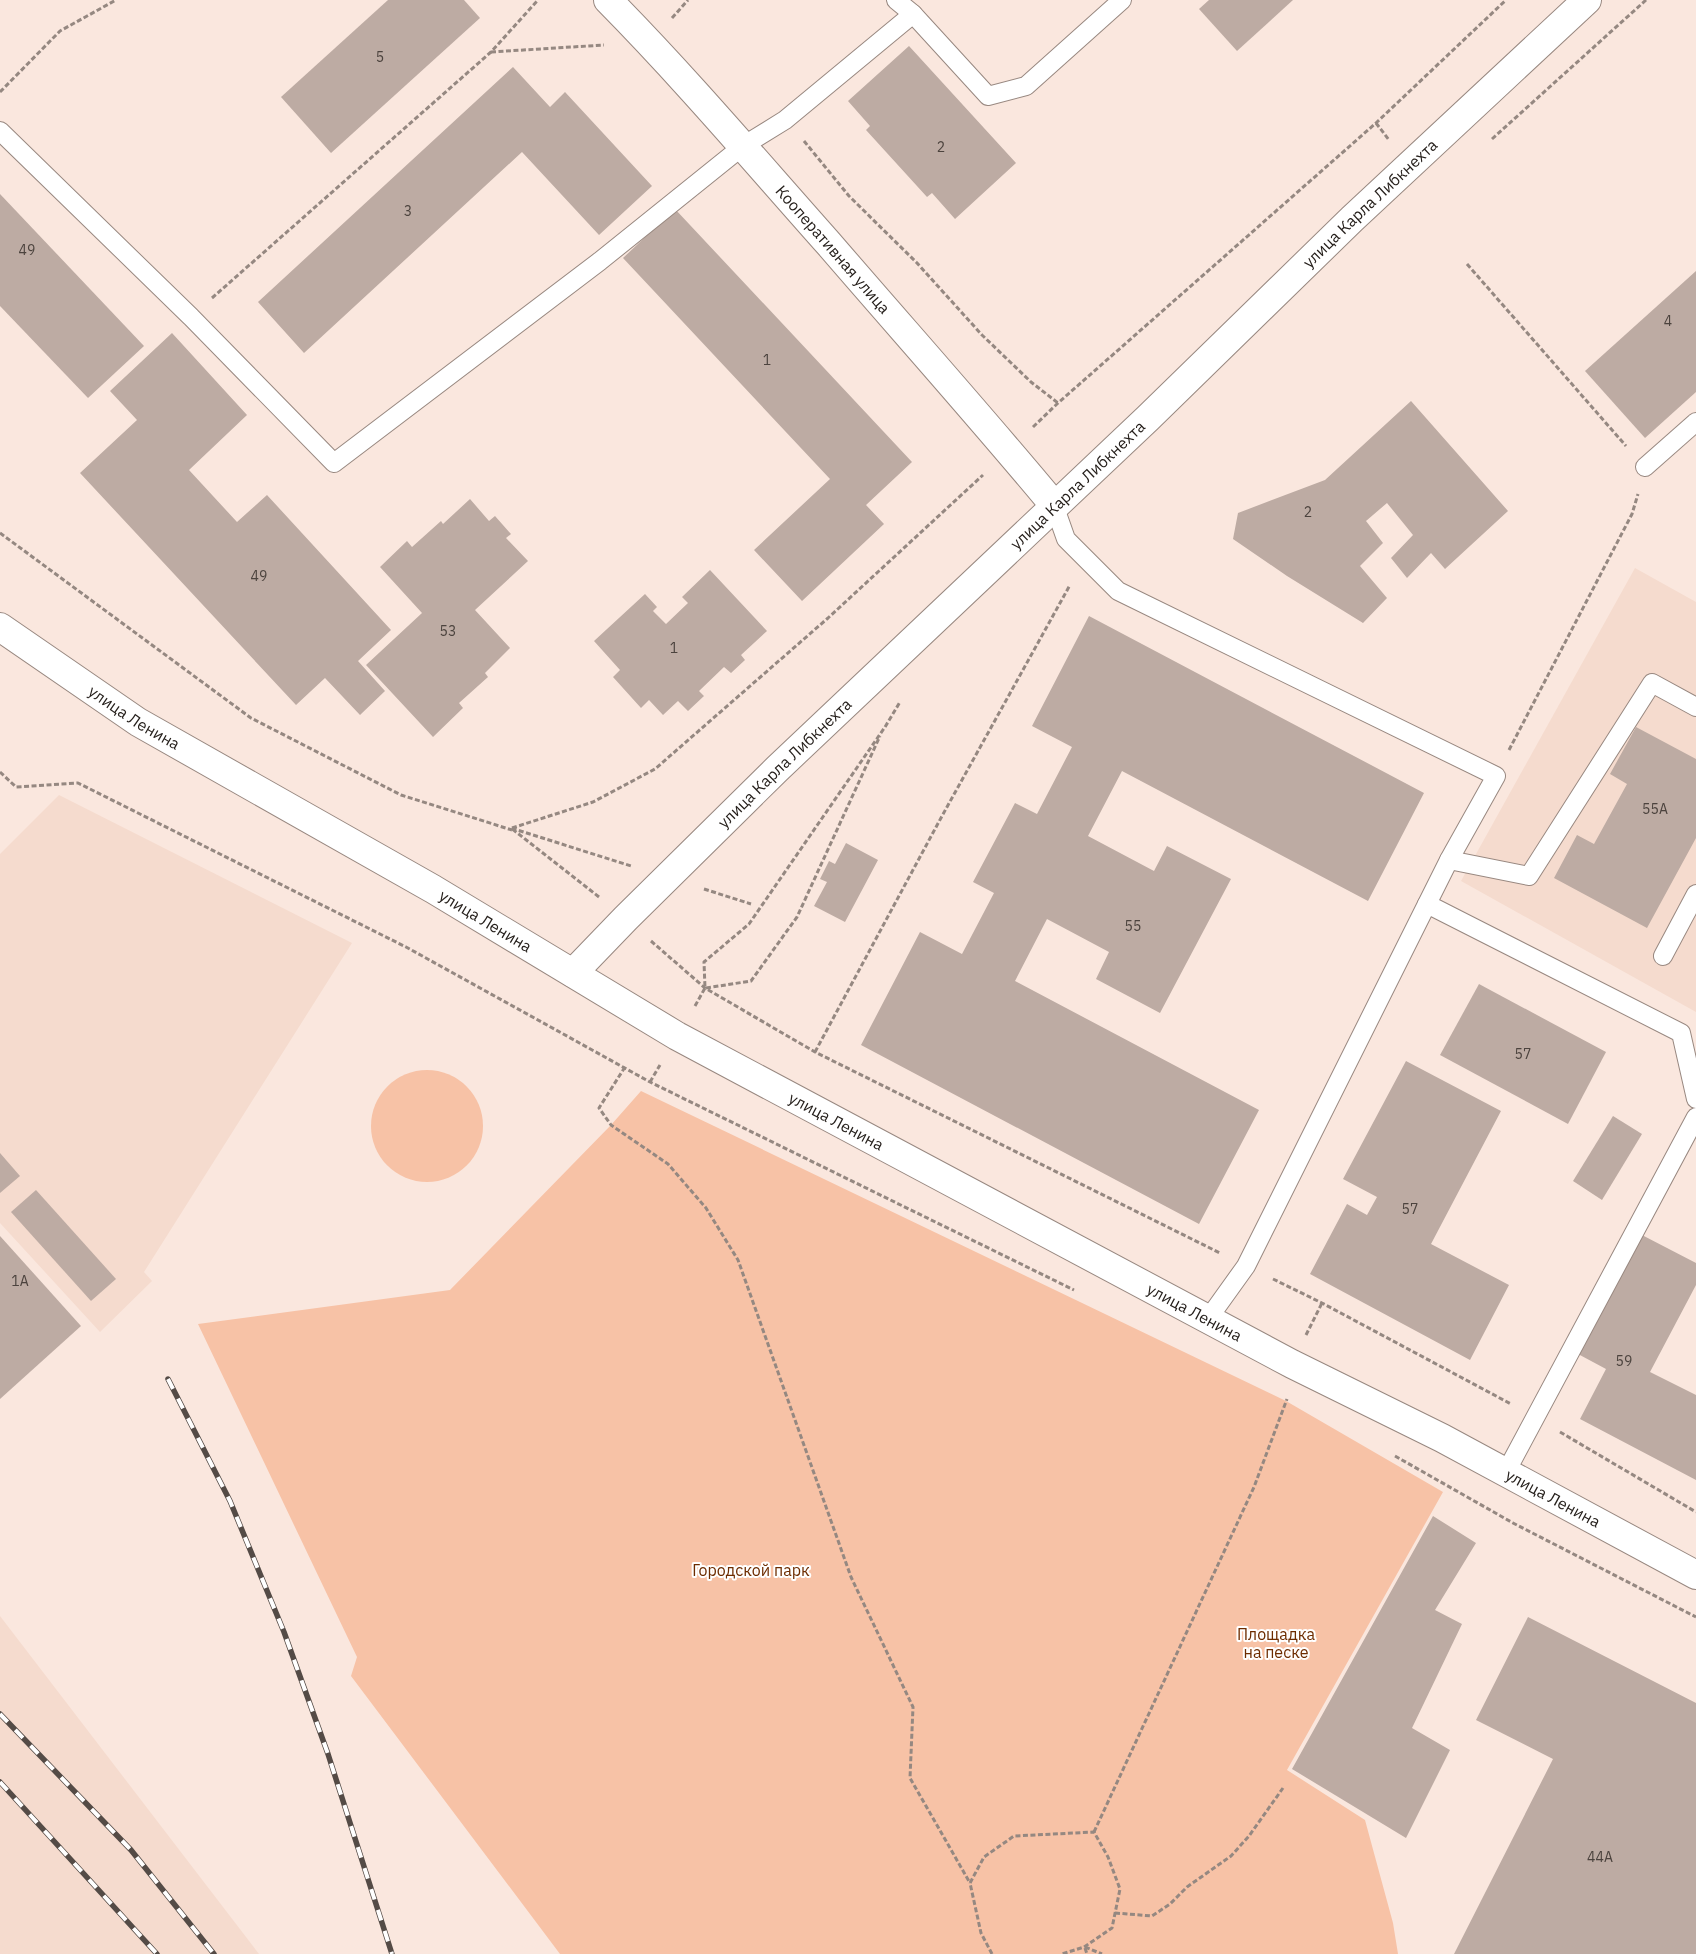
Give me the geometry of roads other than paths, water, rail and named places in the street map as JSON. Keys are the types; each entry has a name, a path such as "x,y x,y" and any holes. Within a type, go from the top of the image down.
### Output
{"main road":[{"name":"Кооперативная улица","path":"608,0 649,42 743,146 1054,505"},
{"name":"улица Карла Либкнехта","path":"574,973 626,918 777,769 1148,418 1352,219 1587,0"},
{"name":"улица Ленина","path":"0,627 138,722 424,884 677,1036 1292,1364 1442,1438 1696,1574"}],"lane":[{"path":"896,0 913,14 988,96 1026,86 1122,0"},
{"path":"0,131 191,317 334,463 600,260 743,146 786,120 913,14"},
{"path":"1645,467 1696,422"},
{"path":"1054,505 1066,539 1118,591 1496,776 1449,860 1246,1266 1208,1319"},
{"path":"1449,860 1529,876 1652,683 1696,706"},
{"path":"1663,956 1696,894"},
{"path":"1427,904 1680,1033 1696,1099"},
{"path":"1506,1472 1696,1118"}],"railway":[{"path":"168,1379 230,1501 284,1632 328,1754 392,1954"},
{"path":"0,1714 131,1850 214,1954"},
{"path":"0,1782 157,1954"}],"park label":[{"name":"Городской парк","path":"751,1570"},
{"name":"Площадка на песке","path":"1276,1643"}]}
